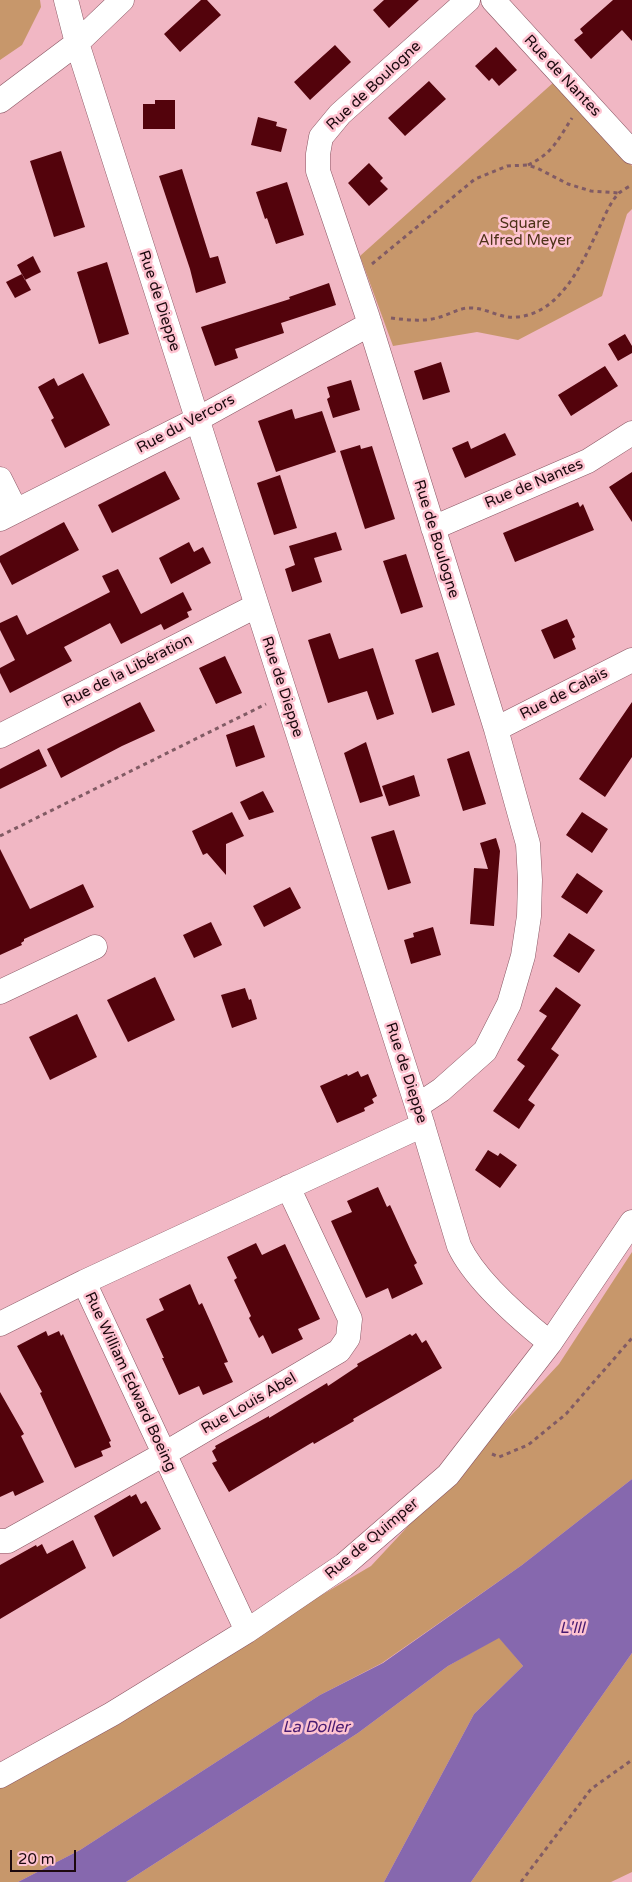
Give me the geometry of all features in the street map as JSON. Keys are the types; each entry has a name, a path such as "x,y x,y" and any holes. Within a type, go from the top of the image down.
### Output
{"street":[{"name":"Rue de Dieppe","path":"66,0 77,43 196,420 420,1115 458,1246 465,1259 482,1280 550,1343"},
{"path":"0,102 77,43 122,0"},
{"name":"Rue de Boulogne","path":"420,1115 441,1090 485,1051 509,1004 523,956 529,916 528,844 496,729 368,319 318,171 318,154 321,137 340,114 468,0"},
{"name":"Rue de Nantes","path":"493,0 632,152"},
{"name":"Rue du Vercors","path":"8,515 196,420 368,319"},
{"name":"Rue de Nantes","path":"432,528 588,460 632,433"},
{"path":"0,479 8,515"},
{"name":"Rue de la Libération","path":"0,736 256,606"},
{"name":"Rue de Calais","path":"496,729 632,660"},
{"path":"0,992 95,948"},
{"name":"Rue William Edward Boeing","path":"247,1631 84,1282 288,1187 420,1115"},
{"name":"Rue Louis Abel","path":"0,1541 8,1541 164,1454 339,1351 348,1338 350,1319 288,1187"},
{"name":"Rue de Quimper","path":"0,1776 112,1714 247,1631 344,1566 448,1474 550,1343 632,1222"},
{"path":"0,1324 84,1282"}],"path":[{"path":"527,166 544,157 555,145 584,99"},
{"path":"354,278 475,179 507,166 537,168 568,184 591,191 619,193"},
{"path":"368,319 424,321 466,308 517,317 535,312 553,302 568,284 585,258 607,211 619,193 632,185"},
{"path":"0,836 285,696"},
{"path":"470,1447 499,1457 528,1445 566,1414 632,1338"},
{"path":"521,1882 591,1788 632,1760"}],"green space":[{"path":"0,0 40,0 41,7 22,45 0,60"},
{"name":"Square Alfred Meyer","path":"554,82 632,166 632,209 627,214 602,296 518,340 477,332 393,346 360,256"},
{"path":"632,1252 632,1479 522,1565 382,1663 320,1695 80,1850 18,1882 0,1882 0,1784 371,1566 559,1364"},
{"path":"499,1637 523,1666 474,1714 384,1882 126,1882 358,1733 448,1666"},
{"path":"632,1653 632,1872 611,1882 471,1882"}],"water":[{"path":"632,1479 632,1653 471,1882 384,1882 474,1714 523,1666 499,1638 448,1666 358,1733 126,1882 18,1882 80,1850 320,1695 383,1663 522,1565"}],"building":[{"path":"201,0 207,0 221,15 180,52 164,34"},
{"path":"384,0 419,0 389,28 373,10"},
{"path":"613,0 632,0 632,41 622,30 591,59 574,40 583,33 580,29"},
{"path":"335,45 351,62 310,100 294,82"},
{"path":"496,47 517,70 499,86 492,78 489,81 475,66"},
{"path":"429,81 446,99 405,136 388,118"},
{"path":"155,100 175,100 175,129 143,129 143,104 155,104"},
{"path":"258,117 277,122 276,126 287,129 281,152 251,145"},
{"path":"61,151 85,227 54,237 30,161"},
{"path":"369,163 383,178 380,181 388,189 369,206 348,183"},
{"path":"182,169 210,258 218,256 226,283 196,293 190,269 159,176"},
{"path":"287,182 304,235 276,244 256,192"},
{"path":"33,256 41,272 25,280 17,265"},
{"path":"107,262 129,334 99,344 77,272"},
{"path":"22,274 31,290 15,298 6,282"},
{"path":"329,283 336,305 281,323 284,333 235,349 238,358 215,366 201,327 290,299 289,297"},
{"path":"625,334 632,346 632,353 618,361 608,344"},
{"path":"441,362 450,392 423,400 414,371"},
{"path":"605,366 618,386 571,416 558,395"},
{"path":"83,373 110,425 65,448 51,420 54,418 38,387 54,378 58,386"},
{"path":"351,380 360,410 333,418 327,399 330,397 327,387"},
{"path":"292,409 295,419 322,411 336,452 276,472 258,421"},
{"path":"505,433 516,455 465,478 452,448 468,441 471,449"},
{"path":"360,445 361,449 372,446 395,519 365,529 340,451"},
{"path":"165,471 180,499 112,533 98,505"},
{"path":"632,472 632,522 609,487"},
{"path":"280,475 297,528 274,535 257,483"},
{"path":"578,502 580,507 583,504 594,530 515,562 503,533"},
{"path":"64,522 79,550 12,585 0,562 0,556"},
{"path":"336,532 342,550 314,558 322,582 292,592 285,569 295,565 289,546"},
{"path":"189,542 194,552 203,547 211,563 171,584 159,558"},
{"path":"406,554 423,607 401,614 383,561"},
{"path":"118,569 141,614 183,592 192,610 187,612 189,617 164,630 161,624 121,644 110,623 64,647 72,661 10,693 0,673 0,668 15,660 0,630 0,623 17,615 27,635 110,592 102,576"},
{"path":"567,619 575,637 572,639 576,649 554,659 541,630"},
{"path":"330,633 339,659 373,648 394,714 377,720 367,691 328,703 308,640"},
{"path":"438,652 455,705 432,713 415,660"},
{"path":"225,656 242,693 216,704 199,668"},
{"path":"140,702 155,731 61,778 47,749"},
{"path":"632,702 632,757 605,797 579,779"},
{"path":"254,725 265,757 236,767 226,735"},
{"path":"366,742 383,796 360,803 344,753"},
{"path":"39,749 47,766 0,789 0,769"},
{"path":"469,751 486,804 463,811 447,759"},
{"path":"414,775 420,796 389,806 382,786"},
{"path":"263,791 274,812 249,820 240,802"},
{"path":"232,812 244,836 226,844 226,875 207,853 203,855 192,831"},
{"path":"582,812 608,829 592,853 566,835"},
{"path":"394,830 411,883 388,890 371,837"},
{"path":"496,838 500,851 494,926 470,924 474,868 488,869 480,843"},
{"path":"0,849 30,909 83,884 94,907 24,939 21,943 22,945 0,955"},
{"path":"577,873 603,891 587,914 561,897"},
{"path":"290,887 301,908 264,927 253,906"},
{"path":"211,922 222,945 194,958 183,935"},
{"path":"433,927 441,955 411,964 404,940 414,937 413,933"},
{"path":"569,933 595,950 579,973 553,956"},
{"path":"155,977 175,1020 128,1042 107,1000"},
{"path":"556,987 581,1005 551,1049 559,1055 528,1100 535,1105 519,1129 493,1111 525,1066 517,1060 547,1016 539,1011"},
{"path":"245,988 249,1000 251,999 257,1019 232,1028 221,995"},
{"path":"77,1014 97,1057 50,1080 29,1037"},
{"path":"358,1071 361,1077 368,1074 377,1096 372,1099 374,1103 364,1108 365,1111 337,1123 320,1086"},
{"path":"488,1150 498,1156 500,1153 517,1165 500,1188 475,1170"},
{"path":"378,1187 387,1207 390,1205 417,1263 414,1265 423,1284 392,1299 388,1288 366,1298 331,1221 352,1212 347,1201"},
{"path":"256,1243 262,1255 285,1244 320,1319 298,1329 303,1339 272,1354 263,1335 259,1338 249,1318 251,1316 234,1280 237,1278 227,1257"},
{"path":"190,1284 199,1305 202,1303 211,1323 228,1362 224,1363 233,1382 203,1395 199,1386 179,1395 146,1319 164,1310 159,1299"},
{"path":"46,1331 48,1336 59,1331 61,1336 63,1334 111,1441 109,1442 111,1447 101,1451 103,1456 75,1468 40,1393 42,1392 17,1346"},
{"path":"416,1333 422,1343 426,1340 442,1368 353,1419 354,1421 314,1444 313,1442 229,1492 212,1463 217,1461 212,1451 216,1448 215,1446 269,1416 269,1418 327,1383 328,1386 358,1366 357,1364 410,1334 412,1336"},
{"path":"0,1392 24,1434 21,1436 44,1482 15,1496 13,1491 0,1497"},
{"path":"136,1494 141,1504 146,1501 161,1529 113,1557 94,1516 130,1495 131,1497"},
{"path":"73,1540 86,1568 0,1619 0,1565 36,1545 37,1547 42,1544 47,1554"}],"water label":[{"name":"L'Ill","path":"572,1629"},
{"name":"La Doller","path":"316,1728"}]}
